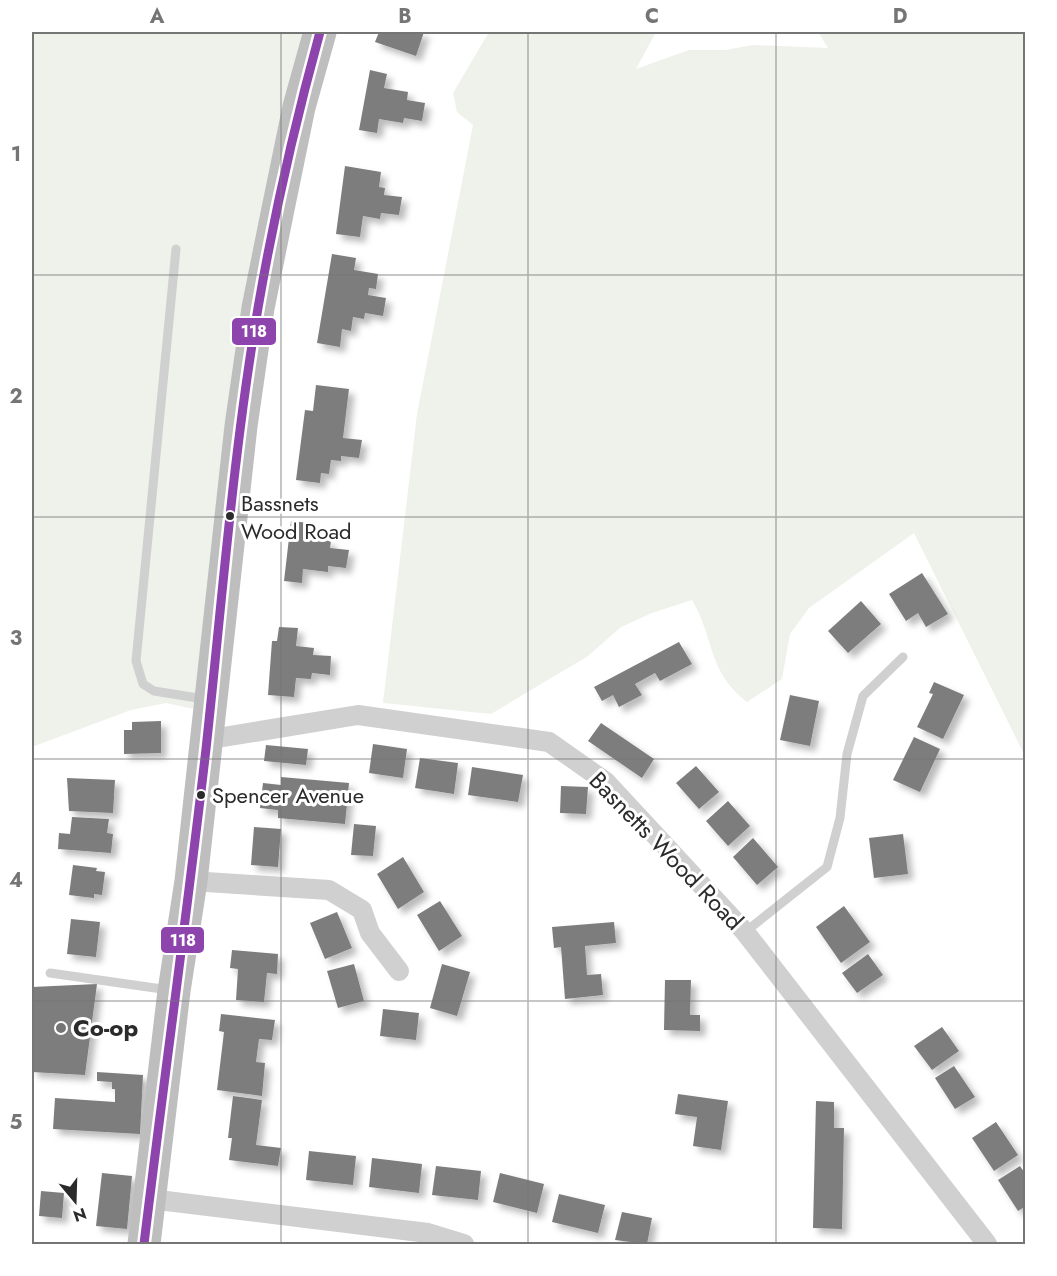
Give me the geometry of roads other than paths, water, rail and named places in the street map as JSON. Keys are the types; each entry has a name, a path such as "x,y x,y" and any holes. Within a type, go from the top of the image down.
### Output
{"highway":[{"path":"144,1245 174,991 191,881 209,700 241,426 258,308 298,107 320,32"}],"street":[{"name":"Basnetts Wood Road","path":"205,740 358,715 549,742 606,782 745,932 987,1245"},
{"path":"191,881 329,890 362,910 370,933 399,971"},
{"path":"150,1199 428,1233 464,1245"}],"lane":[{"path":"176,249 136,661 143,684 154,691 209,700"},
{"path":"745,932 827,867 840,818 847,754 863,696 903,657"},
{"path":"50,973 174,991"}],"place":[{"name":"Bassnets Wood Road","path":"230,516"},
{"name":"Spencer Avenue","path":"201,795"},
{"name":"Co-op","path":"61,1028"}]}
